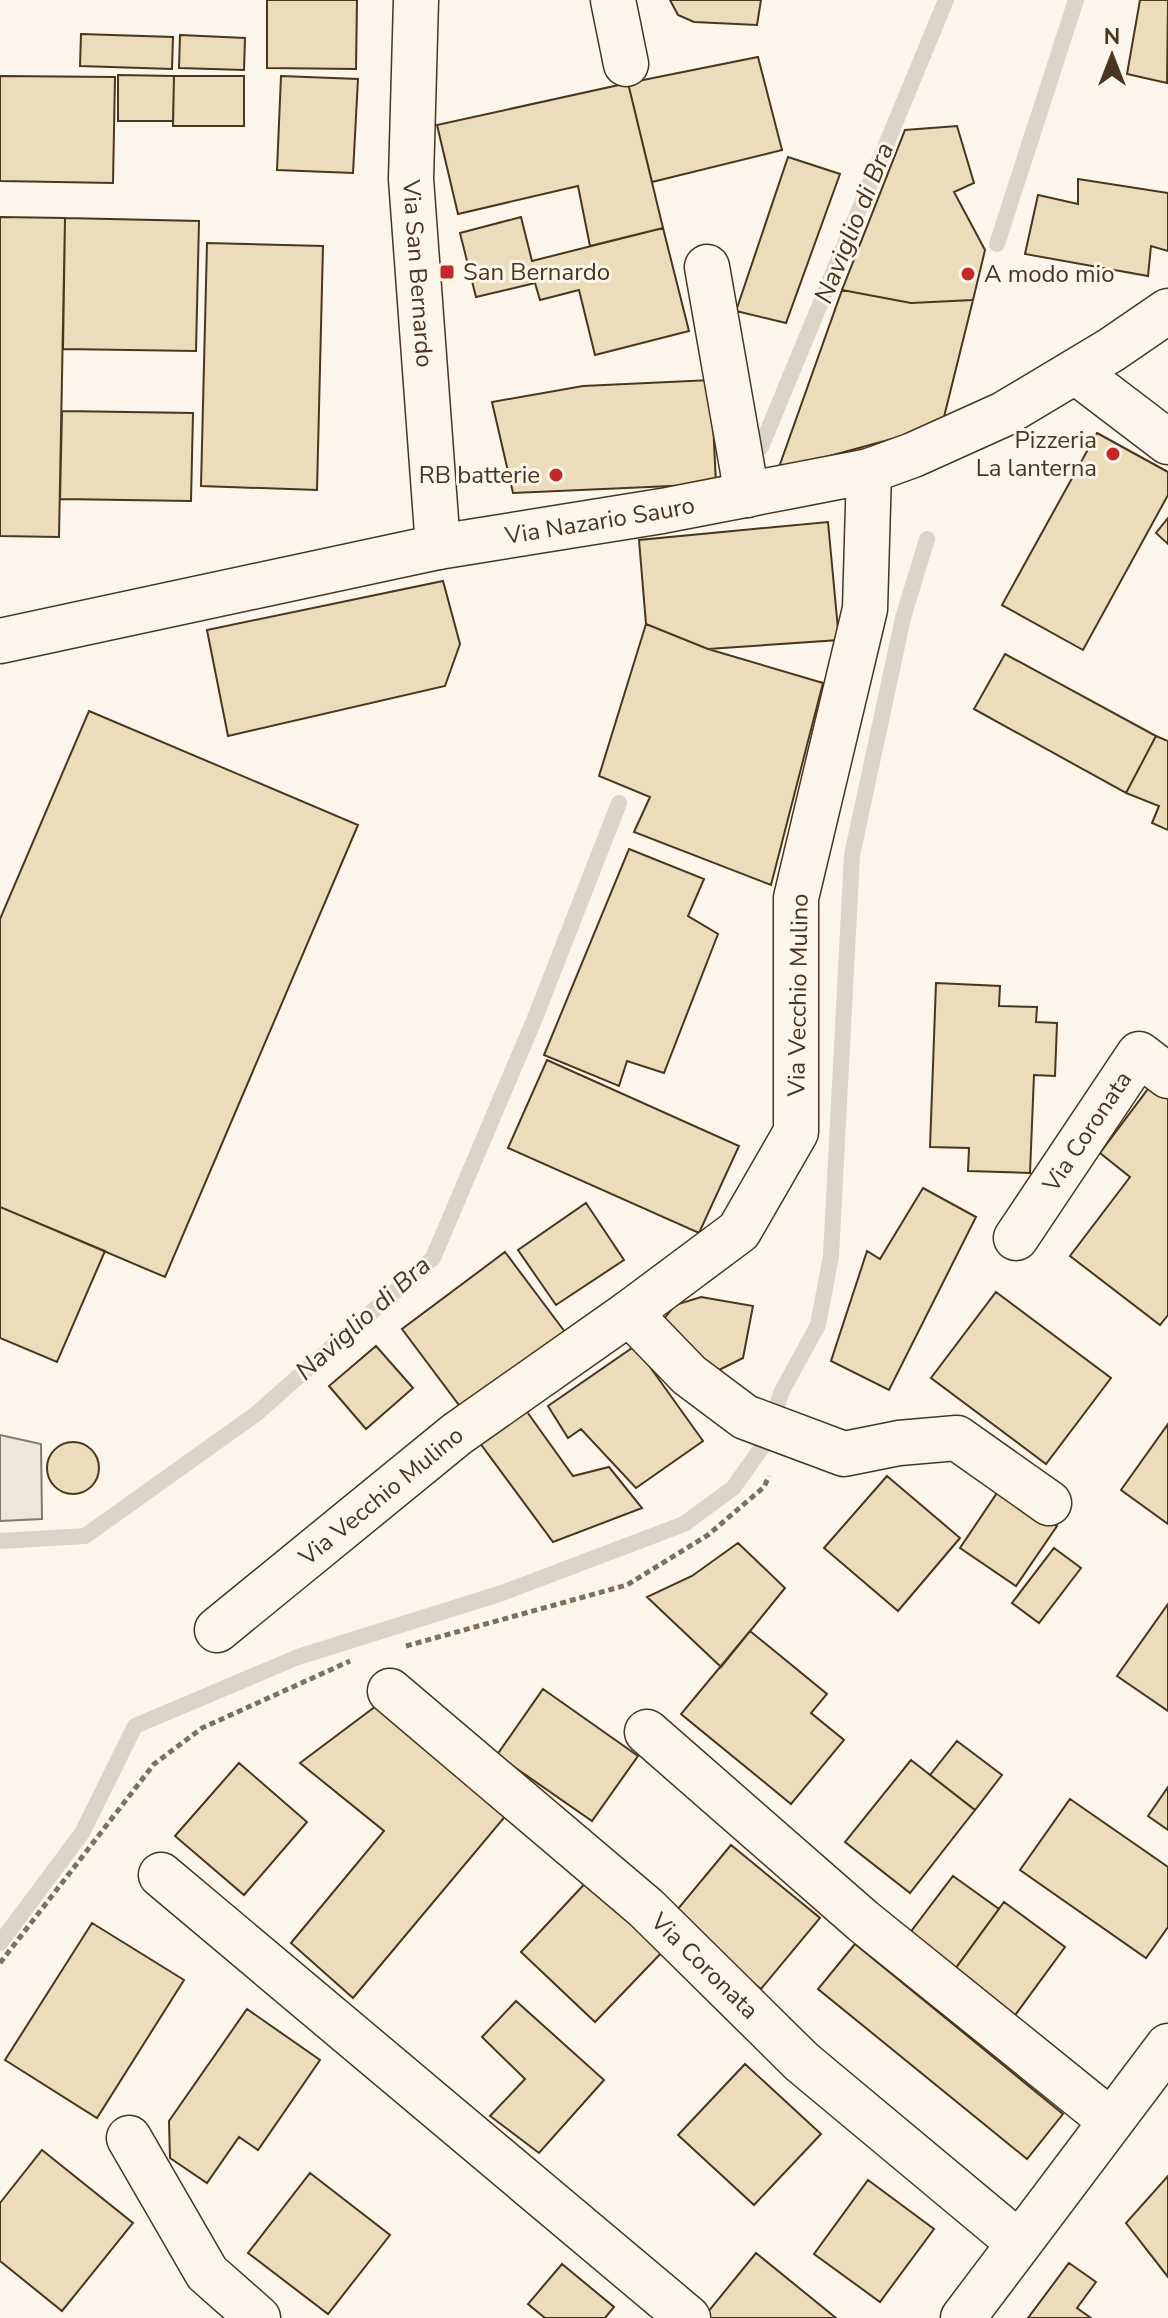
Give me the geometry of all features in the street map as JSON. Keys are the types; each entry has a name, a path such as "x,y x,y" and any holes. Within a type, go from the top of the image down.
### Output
{"street":[{"name":"Via San Bernardo","path":"416,0 411,179 438,547"},
{"path":"613,0 626,64"},
{"path":"707,267 747,495"},
{"name":"Via Nazario Sauro","path":"0,641 438,547 747,495 869,471 1004,414 1076,372 1168,311"},
{"path":"1076,372 1168,442"},
{"name":"Via Vecchio Mulino","path":"217,1630 457,1434 739,1231 796,1132 796,898 865,609 869,471"},
{"name":"Via Coronata","path":"1016,1238 1139,1054 1168,1076"},
{"path":"629,1313 689,1375 745,1417 844,1454 899,1443 957,1438 1049,1503"},
{"name":"Via Coronata","path":"391,1670 646,1908 802,2062 1019,2243"},
{"path":"647,1732 863,1921 1111,2121"},
{"path":"161,1875 688,2318"},
{"path":"963,2318 1168,2046"},
{"path":"129,2138 207,2273 258,2318"}],"path":[{"path":"391,1670 627,1585 708,1535 764,1487 788,1435"},
{"path":"0,1963 154,1764 202,1728 362,1658"}],"shaded area":[{"path":"0,1435 41,1444 42,1519 0,1521"}],"building":[{"path":"267,0 357,0 356,69 267,68"},
{"path":"670,0 761,0 757,25 694,22 678,15"},
{"path":"1140,0 1168,0 1167,83 1127,74"},
{"path":"81,34 173,37 172,69 80,66"},
{"path":"180,35 245,38 244,70 179,68"},
{"path":"758,57 782,150 652,182 628,83"},
{"path":"118,75 174,76 173,121 118,121"},
{"path":"0,76 115,77 113,183 0,181"},
{"path":"174,76 244,76 244,126 173,126"},
{"path":"281,76 358,79 353,173 277,170"},
{"path":"628,83 663,228 590,246 578,186 458,214 437,125"},
{"path":"957,126 974,183 954,192 985,250 973,300 911,303 842,290 905,130"},
{"path":"788,157 840,174 786,323 736,311"},
{"path":"1078,179 1168,193 1168,251 1151,246 1148,276 1025,254 1038,195 1078,204"},
{"path":"0,217 65,218 59,537 0,536"},
{"path":"521,217 532,261 663,228 689,331 595,355 579,290 540,300 535,283 476,297 460,233"},
{"path":"65,218 199,221 196,351 63,349"},
{"path":"207,243 323,246 317,490 201,486"},
{"path":"842,290 911,303 973,300 943,421 903,436 778,470"},
{"path":"711,380 716,484 513,493 492,402 583,386"},
{"path":"62,411 193,413 191,501 60,499"},
{"path":"1097,433 1168,472 1168,495 1083,650 1002,605"},
{"path":"1168,518 1168,544 1156,533"},
{"path":"828,522 839,640 708,649 646,624 639,540"},
{"path":"443,581 460,644 445,686 228,736 207,630"},
{"path":"646,624 708,649 823,683 771,885 634,832 650,797 599,776"},
{"path":"1005,654 1156,736 1126,793 974,709"},
{"path":"89,711 358,825 165,1277 0,1207 0,919"},
{"path":"1156,736 1168,741 1168,830 1152,823 1159,806 1126,793"},
{"path":"629,849 704,879 688,916 718,934 664,1073 627,1061 619,1086 544,1055"},
{"path":"936,983 1000,986 999,1006 1037,1007 1036,1022 1057,1023 1055,1076 1034,1075 1030,1173 968,1171 969,1148 930,1147"},
{"path":"547,1060 739,1146 699,1233 508,1148"},
{"path":"1151,1085 1168,1097 1168,1315 1160,1325 1070,1256 1130,1177 1100,1153"},
{"path":"923,1188 976,1217 889,1390 831,1361 867,1251 880,1259"},
{"path":"586,1203 624,1260 556,1305 518,1250"},
{"path":"0,1207 105,1251 57,1362 0,1338"},
{"path":"505,1252 565,1332 462,1409 402,1329"},
{"path":"996,1292 1111,1378 1046,1464 931,1378"},
{"path":"701,1297 753,1306 743,1358 715,1372 660,1324 675,1305"},
{"path":"376,1346 413,1388 366,1429 329,1386"},
{"path":"635,1346 703,1441 636,1488 581,1429 568,1438 548,1406"},
{"path":"520,1402 573,1476 609,1467 642,1508 553,1542 474,1435"},
{"path":"1168,1424 1168,1524 1121,1490"},
{"path":"73,1442 92,1449 99,1468 92,1487 73,1494 54,1487 47,1468 54,1449"},
{"path":"887,1476 960,1538 898,1611 824,1548"},
{"path":"1001,1487 1057,1526 1016,1586 960,1548"},
{"path":"738,1543 785,1588 721,1667 647,1597 692,1576"},
{"path":"1054,1548 1081,1568 1039,1623 1012,1603"},
{"path":"1168,1604 1168,1711 1117,1676"},
{"path":"750,1631 827,1694 811,1713 844,1740 791,1804 681,1714"},
{"path":"543,1689 638,1756 592,1821 497,1755"},
{"path":"376,1706 508,1813 353,1998 291,1943 384,1831 300,1763"},
{"path":"957,1741 1002,1775 975,1810 930,1775"},
{"path":"911,1760 975,1810 910,1893 845,1842"},
{"path":"239,1763 307,1822 244,1895 175,1836"},
{"path":"1168,1787 1168,1830 1148,1816"},
{"path":"1070,1799 1168,1867 1168,1927 1146,1958 1020,1870"},
{"path":"731,1845 820,1918 761,1989 672,1916"},
{"path":"953,1876 999,1909 947,1980 900,1946"},
{"path":"591,1877 666,1948 595,2022 521,1952"},
{"path":"1004,1902 1065,1947 1008,2025 947,1980"},
{"path":"92,1923 184,1980 97,2118 5,2060"},
{"path":"855,1944 1063,2114 1027,2159 818,1989"},
{"path":"516,2001 604,2080 539,2153 490,2116 525,2079 482,2037"},
{"path":"247,2009 320,2060 258,2150 239,2137 207,2183 170,2158 169,2121"},
{"path":"745,2064 821,2134 754,2205 678,2135"},
{"path":"42,2150 133,2223 62,2311 0,2261 0,2203"},
{"path":"310,2173 390,2235 328,2314 248,2253"},
{"path":"1168,2176 1168,2277 1126,2223"},
{"path":"868,2180 934,2229 880,2302 814,2254"},
{"path":"756,2253 836,2318 703,2318"},
{"path":"1069,2263 1096,2282 1077,2308 1091,2318 1028,2318"},
{"path":"562,2264 614,2307 605,2318 545,2318 528,2304"}],"waterway":[{"name":"Naviglio di Bra","path":"761,447 946,0"},
{"path":"997,244 1076,0"},
{"path":"0,1943 82,1833 135,1726 298,1657 502,1593 684,1524 733,1488 763,1446 782,1391 818,1325 831,1256 852,855 903,618 927,539"},
{"name":"Naviglio di Bra","path":"0,1541 85,1536 256,1414 433,1258 535,1018 619,803"}],"place":[{"name":"San Bernardo","path":"447,272"},
{"name":"A modo mio","path":"968,274"},
{"name":"Pizzeria La lanterna","path":"1113,454"},
{"name":"RB batterie","path":"556,475"}]}
